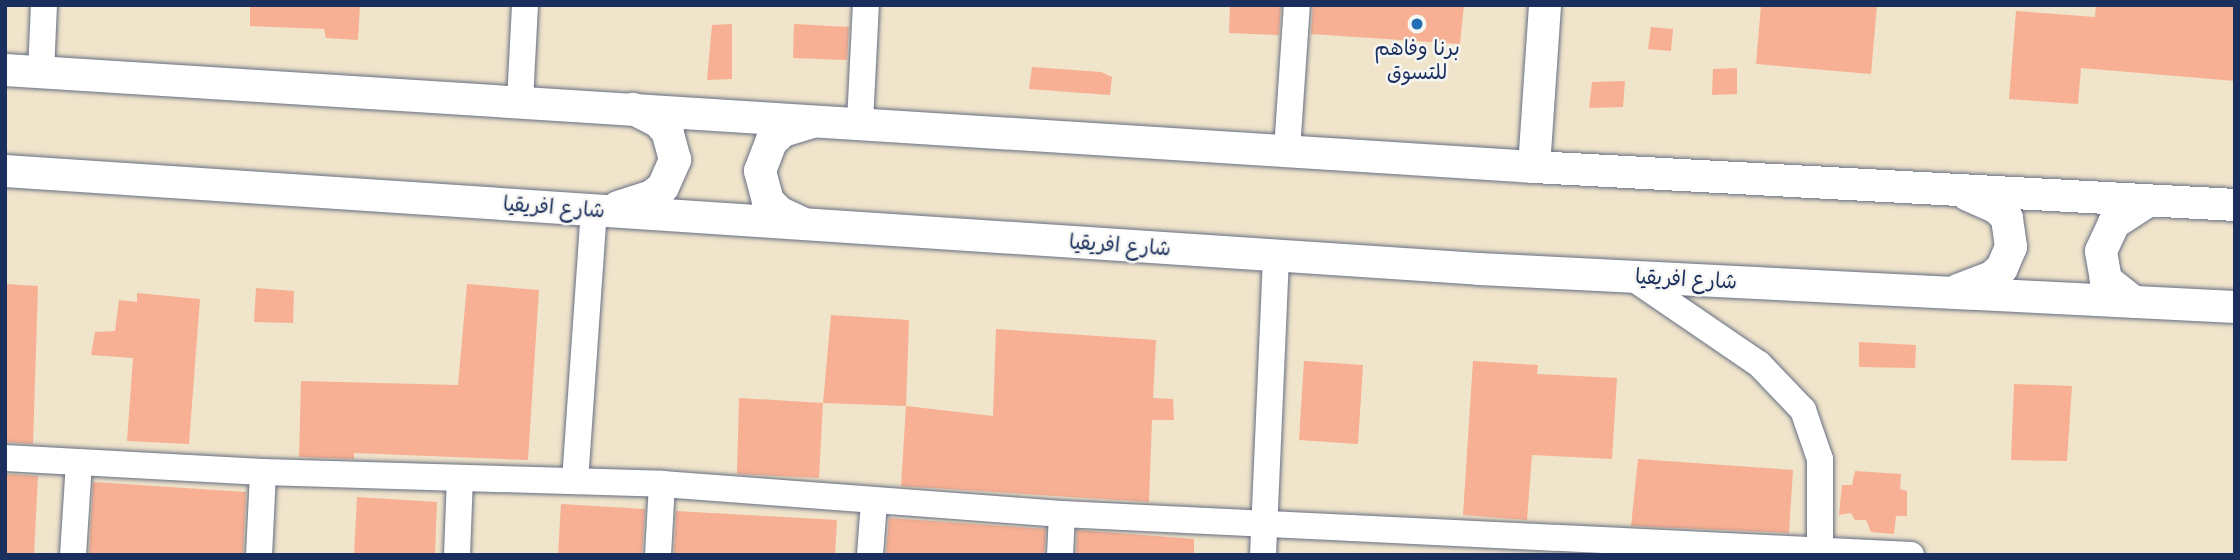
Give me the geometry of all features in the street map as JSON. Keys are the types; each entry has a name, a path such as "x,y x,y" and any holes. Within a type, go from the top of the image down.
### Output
{"street":[{"path":"41,73 44,5"},
{"path":"520,101 525,5"},
{"path":"860,122 866,5"},
{"path":"1287,150 1297,5"},
{"path":"1534,167 1545,5"},
{"path":"5,70 860,122 1534,167 2235,205"},
{"path":"575,481 600,210 652,196 671,174 675,160 671,139 659,122 617,107"},
{"path":"808,223 779,212 768,201 760,171 763,155 783,131 827,120"},
{"name":"شارع افريقيا","path":"5,171 1276,256 2235,307"},
{"path":"1954,292 1992,277 2002,268 2011,233 1997,208 1956,190"},
{"path":"2134,302 2106,280 2101,251 2114,223 2148,201"},
{"path":"1263,555 1276,256"},
{"path":"1630,276 1759,364 1803,410 1820,458 1820,551"},
{"path":"5,458 263,472 662,484 1062,514 1265,522 1484,546 1901,554"},
{"path":"74,555 79,462"},
{"path":"258,555 263,472"},
{"path":"457,555 460,478"},
{"path":"658,555 662,484"},
{"path":"870,555 874,502"},
{"path":"1060,555 1062,514"}],"building":[{"path":"250,5 360,5 358,40 326,38 324,29 250,26"},
{"path":"1230,5 1281,5 1279,35 1229,33"},
{"path":"1313,5 1464,5 1460,44 1311,34"},
{"path":"1761,5 1877,5 1871,74 1756,64"},
{"path":"2096,5 2235,5 2235,81 2081,68 2078,104 2009,99 2016,11 2095,17"},
{"path":"732,24 732,79 707,80 712,25"},
{"path":"794,24 849,27 847,60 793,58"},
{"path":"1651,27 1673,29 1671,51 1648,49"},
{"path":"1032,67 1101,72 1112,77 1110,95 1029,89"},
{"path":"1737,68 1737,94 1712,95 1713,69"},
{"path":"1625,81 1623,107 1589,108 1592,82"},
{"path":"5,284 38,286 33,444 5,442"},
{"path":"467,284 539,290 528,460 354,453 354,459 299,457 301,381 458,385"},
{"path":"256,288 294,291 293,323 254,322"},
{"path":"137,293 200,299 189,444 127,441 133,358 91,355 95,332 115,331 119,300 137,302"},
{"path":"831,315 909,320 906,406 823,403"},
{"path":"996,329 1156,340 1153,398 1173,399 1174,420 1152,420 1149,502 901,486 906,406 993,416"},
{"path":"1859,342 1916,345 1915,368 1859,367"},
{"path":"1304,361 1363,365 1358,444 1299,440"},
{"path":"1473,361 1538,365 1537,374 1617,378 1612,459 1532,455 1527,520 1463,515"},
{"path":"2014,384 2072,386 2067,461 2011,460"},
{"path":"739,398 823,403 819,478 737,474"},
{"path":"1638,459 1793,470 1789,533 1631,526"},
{"path":"1855,471 1901,474 1900,489 1907,491 1907,516 1896,516 1894,534 1871,532 1866,520 1855,520 1851,513 1839,515 1842,485 1852,485"},
{"path":"5,474 38,476 34,555 5,555"},
{"path":"93,482 246,492 243,555 89,555"},
{"path":"357,497 437,502 435,555 354,555"},
{"path":"561,504 645,509 642,555 558,555"},
{"path":"676,511 837,520 835,555 674,555"},
{"path":"889,518 1046,529 1044,555 886,555"},
{"path":"1077,530 1194,539 1194,555 1076,555"}],"place":[{"name":"برنا وفاهم للتسوق","path":"1417,24"}]}
